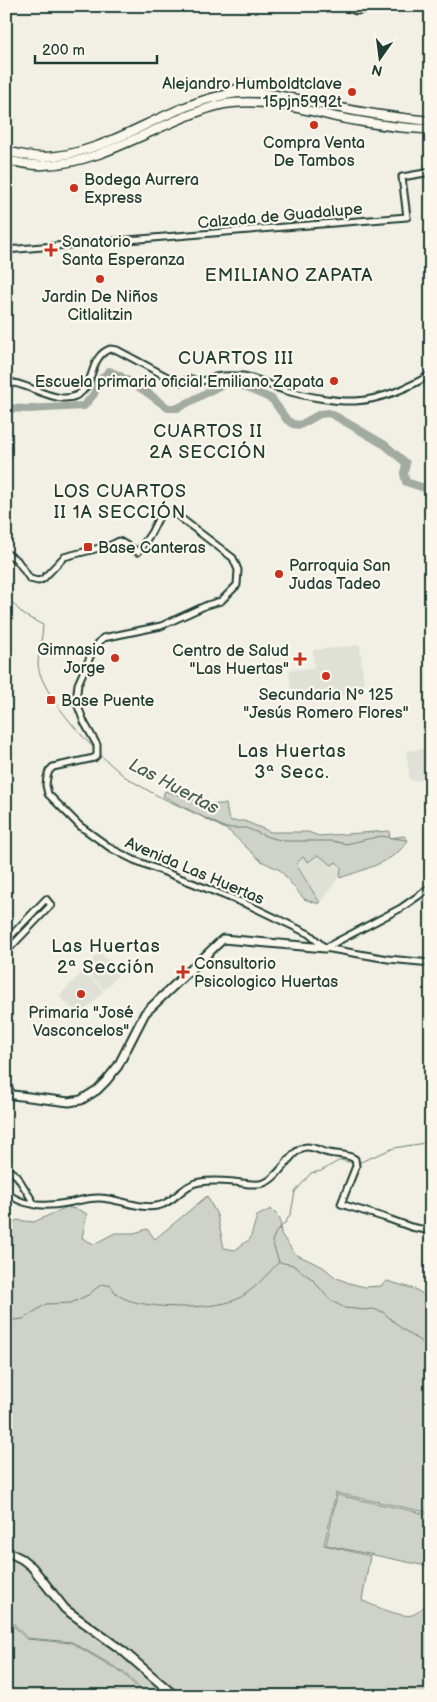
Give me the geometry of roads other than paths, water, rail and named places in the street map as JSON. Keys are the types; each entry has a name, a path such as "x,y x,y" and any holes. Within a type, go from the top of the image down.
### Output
{"highway":[{"path":"6,151 42,157 73,152 106,143 181,108 226,94 247,83"},
{"path":"226,94 246,92 278,94 370,113"},
{"path":"6,160 23,164 44,165 76,160 111,149 186,116 224,104 246,102 284,105 368,123 431,129"},
{"path":"317,112 336,115 338,111 318,103"},
{"path":"368,123 346,115 349,111 431,121"}],"main road":[{"path":"10,1093 69,1102 81,1100 97,1090 118,1066 145,1013 223,939 325,948"},
{"path":"6,1551 22,1559 32,1567 65,1609 123,1651 175,1696"}],"street":[{"path":"343,6 356,11 383,6"},
{"name":"Calzada de Guadalupe","path":"6,250 200,235 322,222 407,217 402,177 431,172"},
{"path":"6,382 18,383 54,397 71,397 82,391 96,361 104,352 110,349 117,350 176,382 192,379 198,382 217,376 242,376 250,377 285,391 343,401 354,401 409,387 431,374"},
{"name":"Avenida Las Huertas","path":"6,553 20,564 30,579 38,581 43,579 64,557 111,545 119,541 138,552 151,533 163,509 178,516 232,558 238,570 237,585 221,601 207,605 161,626 103,638 94,648 78,684 76,701 84,722 95,740 98,753 94,758 56,766 49,771 46,785 48,794 80,826 112,849 134,860 251,906 309,934 325,948 388,959 431,962"},
{"path":"325,948 402,908 431,887"},
{"path":"6,941 46,899 51,905 6,952"},
{"path":"6,1083 10,1093"},
{"path":"6,1192 18,1201 35,1205 65,1204 91,1198 102,1198 145,1206 162,1205 197,1182 266,1183 292,1157 303,1148 308,1147 351,1157 355,1165 341,1204 411,1228 431,1231"},
{"path":"6,1168 17,1176 35,1205"}],"waterway":[{"path":"6,408 27,409 84,406 94,394 98,382 109,371 145,391 168,408 178,408 221,385 234,382 272,399 287,420 293,424 300,425 320,414 329,413 337,417 385,445 406,463 404,474 406,482 431,490"},
{"name":"Las Huertas","path":"6,596 24,615 43,625 38,663 40,673 60,709 95,749"},
{"name":"Las Huertas","path":"99,754 124,776 137,784 226,828 246,828 268,837 285,841 332,841 346,844 381,836 406,840"},
{"path":"358,1163 394,1148 431,1142"},
{"path":"279,1262 272,1241 276,1232 291,1213 295,1192 311,1173 321,1171 340,1160 354,1163"},
{"path":"6,1321 23,1319 46,1304 71,1303 90,1294 103,1284 111,1286 118,1295 141,1304 193,1307 224,1303 235,1300 247,1293 279,1262 293,1265 312,1279 330,1300 345,1308 373,1309 383,1312 401,1328 426,1345 431,1351"}],"place":[{"name":"Alejandro Humboldtclave 15pjn5992t","path":"352,92"},
{"name":"Compra Venta De Tambos","path":"314,125"},
{"name":"Bodega Aurrera Express","path":"74,188"},
{"name":"Sanatorio Santa Esperanza","path":"51,250"},
{"name":"Jardin De Niños Citlalitzin","path":"100,279"},
{"name":"Escuela primaria oficial Emiliano Zapata","path":"334,381"},
{"name":"Base Canteras","path":"88,547"},
{"name":"Parroquia San Judas Tadeo","path":"279,574"},
{"name":"Gimnasio Jorge","path":"115,658"},
{"name":"Centro de Salud \"Las Huertas\"","path":"300,659"},
{"name":"Secundaria Nº 125 \"Jesús Romero Flores\"","path":"326,676"},
{"name":"Base Puente","path":"51,700"},
{"name":"Consultorio Psicologico Huertas","path":"183,972"},
{"name":"Primaria \"José Vasconcelos\"","path":"81,994"}],"district":[{"name":"EMILIANO ZAPATA","path":"289,275"},
{"name":"CUARTOS III","path":"236,358"},
{"name":"CUARTOS II 2A SECCIÓN","path":"208,441"},
{"name":"LOS CUARTOS II 1A SECCIÓN","path":"120,501"},
{"name":"Las Huertas 3ª Secc.","path":"292,761"},
{"name":"Las Huertas 2ª Sección","path":"106,956"}]}
